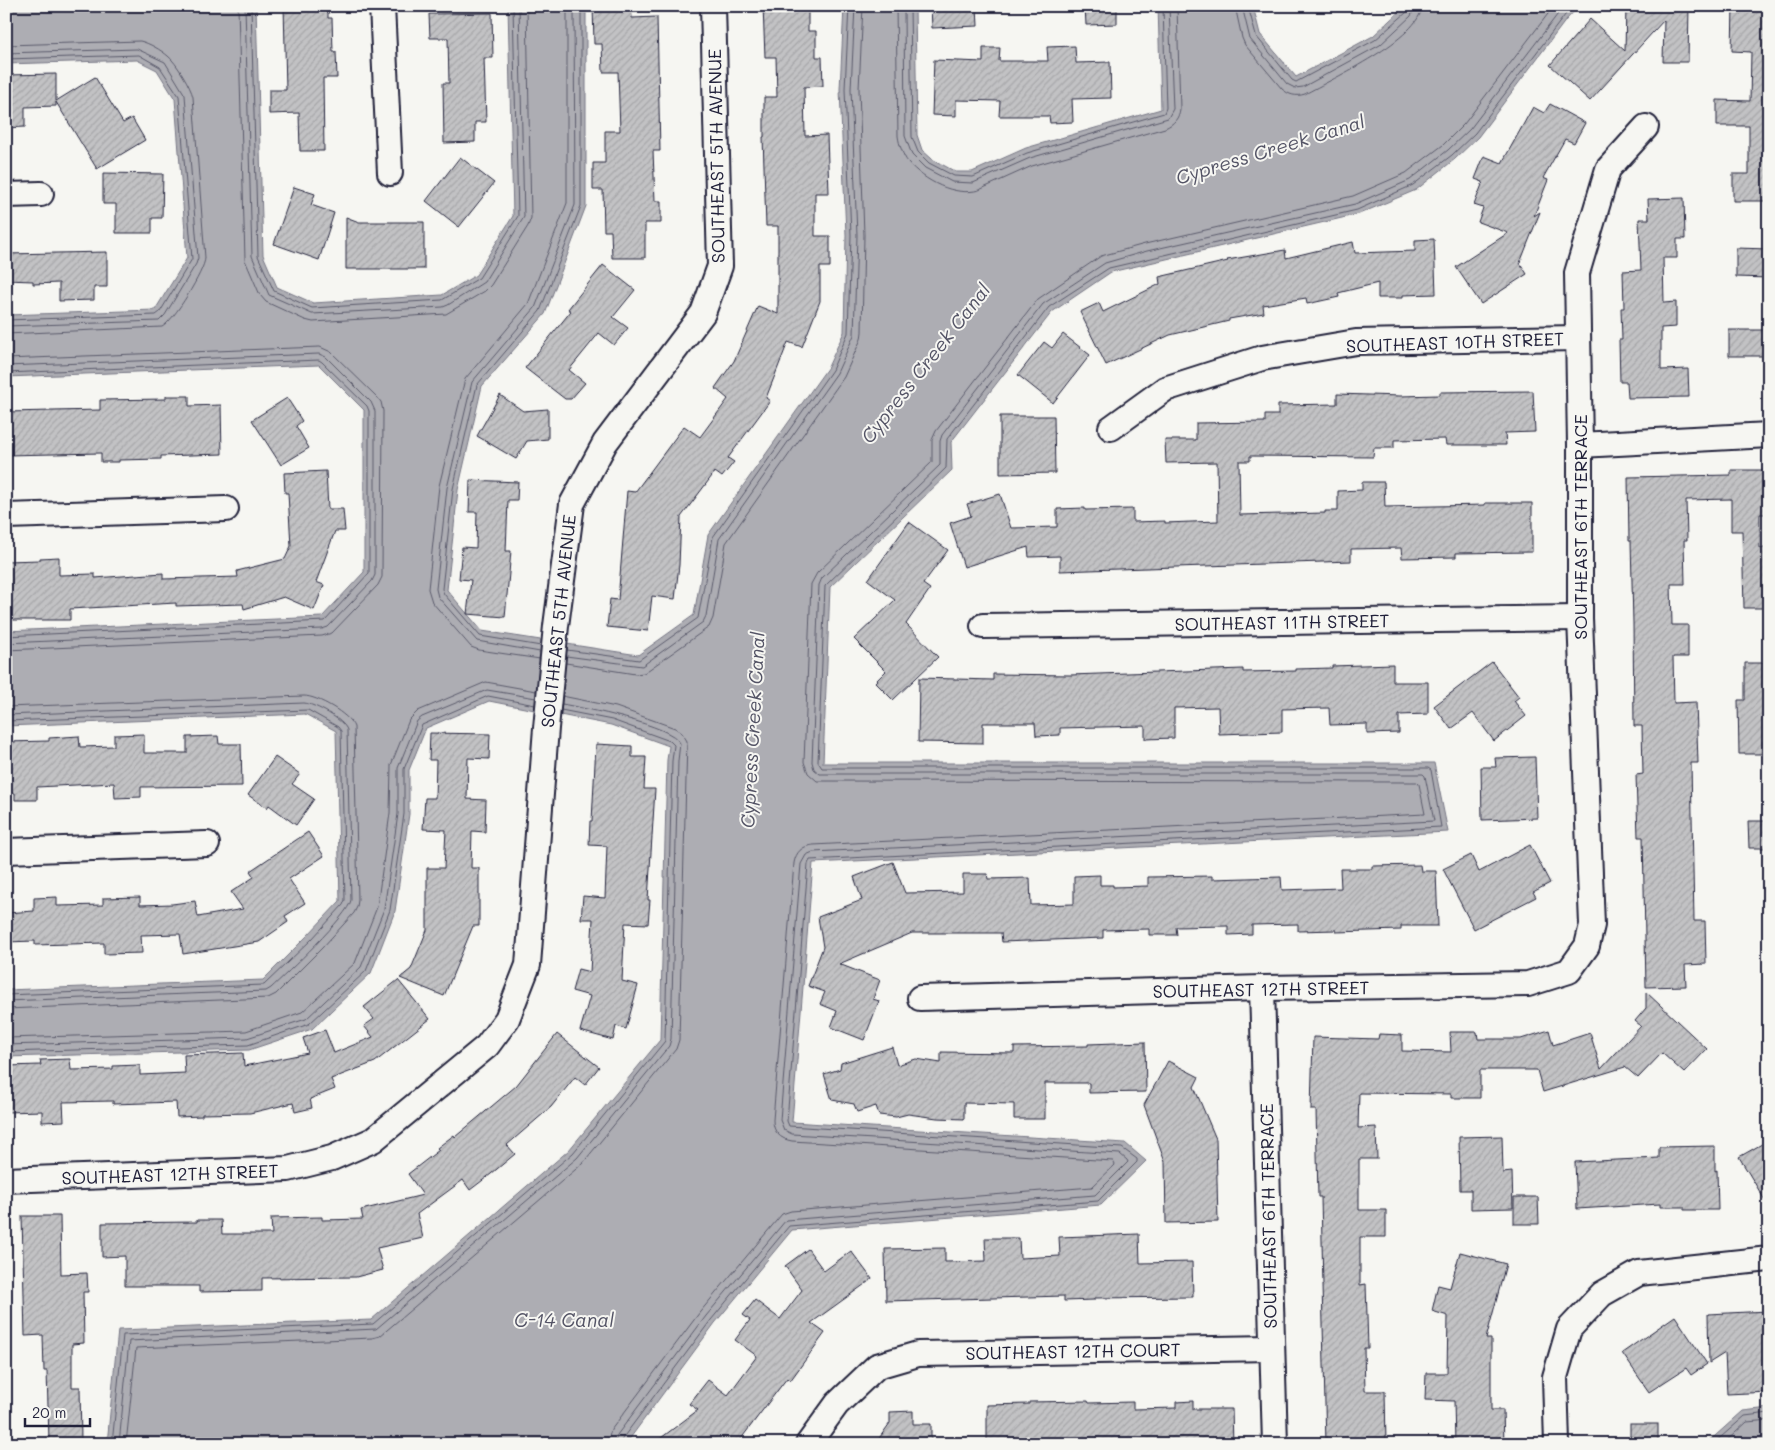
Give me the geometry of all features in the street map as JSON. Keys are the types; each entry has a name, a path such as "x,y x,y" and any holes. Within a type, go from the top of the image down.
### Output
{"street":[{"path":"382,6 390,173"},
{"name":"SOUTHEAST 5TH AVENUE","path":"332,1158 373,1140 487,1046 507,1019 528,964 546,728 556,626 572,504 605,443 702,313 720,266 713,6"},
{"name":"SOUTHEAST 6TH TERRACE","path":"1587,946 1592,925 1580,618 1577,273 1608,169 1646,127"},
{"path":"6,195 41,194"},
{"name":"SOUTHEAST 10TH STREET","path":"1111,428 1165,389 1262,358 1356,342 1578,338"},
{"path":"1580,446 1769,436"},
{"path":"6,516 226,509"},
{"name":"SOUTHEAST 11TH STREET","path":"983,626 1580,618"},
{"path":"6,851 207,844"},
{"name":"SOUTHEAST 12TH STREET","path":"920,998 1262,988 1528,984 1569,971 1587,946"},
{"name":"SOUTHEAST 6TH TERRACE","path":"1262,988 1275,1444"},
{"name":"SOUTHEAST 12TH STREET","path":"6,1180 288,1169 332,1158"},
{"path":"1557,1444 1555,1377 1569,1328 1602,1294 1639,1273 1769,1259"},
{"name":"SOUTHEAST 12TH COURT","path":"808,1444 837,1404 877,1366 918,1354 1272,1348"}],"water":[{"name":"C-14 Canal","path":"6,6 256,6 263,255 277,287 313,303 442,295 476,275 513,216 508,6 586,6 586,206 545,314 482,386 458,490 447,590 482,631 638,655 694,615 708,535 828,367 844,332 846,235 840,89 844,6 915,6 917,135 922,150 932,159 956,172 972,172 1026,148 1161,109 1158,6 1253,6 1260,34 1296,77 1373,36 1405,6 1579,6 1566,20 1478,137 1455,159 1416,190 1359,214 1111,272 1052,312 951,442 952,470 830,587 823,763 1434,763 1448,832 813,863 792,1122 1125,1143 1146,1161 1101,1205 792,1230 715,1323 628,1441 622,1444 107,1444 118,1330 371,1320 569,1150 660,1040 667,760 669,746 611,725 489,701 426,728 409,770 409,814 395,911 371,973 312,1029 249,1050 6,1057 6,990 263,980 340,901 336,731 305,714 6,726 6,631 322,617 364,572 364,410 319,365 6,377 6,315 155,310 187,258 175,99 157,70 137,60 6,64"},
{"path":"1769,1408 1769,1444 1706,1444 1743,1411"}],"building":[{"path":"284,6 328,6 328,18 332,18 333,52 336,52 337,78 323,78 324,151 300,151 299,113 269,114 269,90 286,90"},
{"path":"593,6 631,6 632,18 657,17 660,151 653,151 655,201 661,201 661,223 645,223 645,258 612,258 611,231 604,231 603,190 593,190 593,163 605,163 605,131 620,131 618,72 603,72 602,44 594,44"},
{"path":"763,6 808,6 808,31 816,31 816,57 822,57 823,86 804,87 805,136 827,135 829,193 815,193 815,236 830,236 830,267 820,267 820,301 802,347 788,342 766,398 770,401 728,458 734,462 722,477 715,472 681,517 679,565 675,599 652,596 648,631 607,627 610,599 618,600 627,491 635,492 684,426 700,437 728,399 715,388 734,361 758,306 778,314 778,226 766,226 763,137 764,97 777,97 776,57 765,57"},
{"path":"931,6 977,6 978,26 932,28"},
{"path":"1085,6 1117,6 1117,24 1086,25"},
{"path":"1626,6 1689,6 1688,62 1663,62 1664,20 1590,101 1550,65 1590,19 1625,51"},
{"path":"1733,6 1769,6 1769,201 1733,201 1733,174 1749,174 1749,126 1717,126 1717,100 1750,101 1751,52 1732,51"},
{"path":"492,13 493,58 484,58 486,122 475,122 475,142 444,143 443,83 449,83 448,38 430,38 429,14"},
{"path":"1075,46 1076,63 1110,62 1111,98 1072,99 1073,122 1050,123 1049,116 999,116 1000,101 956,100 956,116 932,115 934,60 983,62 983,48 1000,48 999,61 1048,61 1047,47"},
{"path":"56,74 56,101 95,77 123,123 132,118 145,140 97,169 56,102 56,106 25,107 25,127 6,128 6,75"},
{"path":"1550,104 1585,123 1574,143 1565,139 1543,178 1548,180 1534,216 1540,212 1520,263 1527,274 1481,304 1456,267 1508,233 1478,222 1483,208 1474,205 1483,182 1475,179 1484,156 1502,163 1533,107 1544,113"},
{"path":"460,157 494,183 459,227 426,201"},
{"path":"103,173 163,174 162,218 152,218 152,233 116,233 116,204 103,204"},
{"path":"294,187 315,194 311,205 334,213 319,260 274,244"},
{"path":"1684,198 1685,239 1677,239 1677,258 1663,258 1664,303 1676,302 1676,327 1661,328 1661,370 1688,369 1689,397 1628,398 1627,382 1620,382 1619,340 1622,340 1621,308 1624,308 1623,271 1641,270 1639,219 1649,219 1648,199"},
{"path":"346,217 359,222 424,222 424,269 346,269"},
{"path":"1434,239 1436,294 1403,295 1403,298 1378,298 1378,283 1338,293 1339,297 1307,304 1306,298 1263,305 1264,313 1229,319 1229,321 1170,335 1106,365 1080,312 1099,303 1103,312 1160,284 1159,277 1227,260 1285,250 1286,258 1353,242 1355,253 1415,251 1415,240"},
{"path":"1736,248 1769,249 1769,278 1736,277"},
{"path":"107,252 107,287 94,287 94,300 59,301 59,283 33,284 33,281 6,280 6,254"},
{"path":"603,265 635,290 613,317 628,328 614,345 599,333 569,370 585,383 571,399 565,399 525,368 571,311 568,309"},
{"path":"1729,330 1769,330 1769,356 1729,356"},
{"path":"1063,334 1090,355 1053,403 1018,375 1044,342 1052,348"},
{"path":"1533,391 1535,432 1505,433 1506,445 1446,445 1445,439 1394,440 1394,448 1374,448 1373,457 1250,456 1250,461 1239,461 1240,515 1338,511 1338,491 1362,490 1362,482 1384,482 1385,507 1532,503 1532,552 1456,553 1456,557 1402,558 1401,548 1351,549 1351,561 1060,571 1060,556 1029,557 1028,547 964,567 950,523 971,516 967,504 1000,494 1011,528 1057,527 1057,509 1085,508 1085,510 1133,509 1133,522 1218,521 1217,462 1166,463 1165,440 1196,440 1196,423 1265,422 1265,415 1278,415 1278,405 1337,404 1337,394 1400,396 1440,395 1440,392"},
{"path":"500,395 523,411 548,409 548,439 527,441 516,459 477,436"},
{"path":"166,396 189,396 189,406 221,405 222,454 161,456 161,459 119,460 119,462 101,462 101,453 6,455 6,412 100,410 100,400 166,399"},
{"path":"287,398 302,421 296,426 309,448 281,465 252,420"},
{"path":"1000,416 1054,416 1055,473 1000,474"},
{"path":"1731,470 1769,470 1769,514 1760,514 1760,548 1769,548 1769,608 1744,608 1742,531 1731,531 1731,499 1686,500 1687,540 1684,540 1685,584 1671,584 1672,625 1688,625 1688,657 1673,657 1674,703 1696,702 1698,763 1691,763 1694,921 1705,921 1706,964 1685,965 1686,986 1646,987 1643,837 1638,837 1636,775 1643,774 1642,726 1634,726 1628,477 1731,475"},
{"path":"326,471 328,509 343,509 345,531 335,531 316,582 324,585 314,610 284,597 244,609 243,604 176,606 176,603 70,609 70,620 6,620 6,561 40,560 40,558 59,557 59,575 95,574 95,578 163,573 163,579 238,577 237,571 285,559 291,546 288,493 285,493 284,473"},
{"path":"470,480 518,482 517,500 508,500 506,551 511,551 505,617 467,614 471,580 459,579 462,547 476,548 477,512 469,512"},
{"path":"909,522 948,550 923,584 930,589 906,624 938,657 893,700 875,682 886,671 854,639 895,600 868,580"},
{"path":"1492,662 1519,697 1514,701 1526,716 1494,741 1473,713 1451,729 1434,706"},
{"path":"1745,663 1769,663 1769,741 1763,741 1763,754 1739,754 1738,700 1745,700"},
{"path":"1393,664 1393,682 1428,682 1428,714 1399,715 1399,733 1367,734 1367,724 1330,725 1329,708 1282,709 1282,732 1219,734 1218,707 1174,708 1174,738 1145,739 1145,726 1060,728 1060,735 1036,736 1035,723 983,723 983,743 918,742 919,678 993,680 993,674 1070,675 1243,669 1243,672 1296,671 1296,669 1332,668 1332,666"},
{"path":"430,733 490,734 489,759 468,758 467,799 486,800 485,832 472,831 471,868 479,868 479,926 473,926 444,996 400,978 411,969 427,930 427,868 444,868 446,830 423,829 425,798 435,798 436,760 429,760"},
{"path":"144,734 144,753 187,753 187,737 218,736 219,744 241,744 242,786 141,787 141,797 115,798 114,783 37,787 37,800 15,800 15,793 6,793 6,742 49,741 49,738 79,736 80,747 114,746 114,735"},
{"path":"596,744 632,746 632,757 646,757 644,789 655,789 648,924 625,923 622,981 638,985 626,1029 616,1026 613,1040 580,1031 590,996 572,991 578,969 590,972 593,919 581,919 583,896 605,898 607,846 589,845"},
{"path":"275,757 300,774 292,784 314,799 296,825 269,805 267,808 248,795"},
{"path":"1535,757 1537,818 1482,820 1481,767 1496,767 1495,758"},
{"path":"1748,821 1769,821 1769,848 1749,848"},
{"path":"308,832 324,856 289,879 305,903 285,916 288,922 259,942 183,954 180,934 141,935 142,953 104,954 104,943 35,945 35,941 6,942 6,913 34,911 34,898 57,897 57,906 103,905 103,898 140,897 140,905 195,901 198,917 243,909 231,892 254,877 250,871"},
{"path":"1530,845 1550,883 1533,892 1536,897 1474,929 1443,869 1471,855 1479,872"},
{"path":"893,862 905,893 963,892 963,874 987,874 988,879 1030,878 1031,905 1074,904 1074,876 1100,875 1100,885 1113,885 1113,887 1148,886 1148,877 1212,876 1212,879 1281,877 1282,890 1341,888 1340,869 1372,869 1372,866 1420,865 1421,871 1436,871 1438,926 1401,926 1401,930 1336,932 1336,930 1298,931 1298,924 1252,925 1252,934 1228,935 1228,926 1176,927 1177,935 1149,935 1149,929 1103,930 1103,938 1002,942 1001,933 912,933 839,964 880,980 873,999 879,1001 864,1040 831,1027 837,1011 820,1004 825,992 808,986 823,947 818,917 862,900 854,877"},
{"path":"398,980 430,1019 375,1062 331,1079 335,1089 310,1099 312,1108 295,1112 293,1103 250,1113 202,1114 202,1116 177,1117 176,1102 113,1104 113,1101 63,1102 64,1121 42,1122 42,1111 6,1112 6,1066 41,1065 40,1060 70,1059 71,1070 113,1069 113,1066 140,1065 140,1075 185,1073 184,1055 243,1053 244,1066 308,1053 303,1038 325,1030 334,1053 373,1037 364,1026 374,1019 364,1007"},
{"path":"1646,992 1707,1049 1684,1073 1662,1053 1638,1078 1625,1067 1543,1092 1537,1070 1480,1070 1480,1098 1451,1098 1451,1094 1359,1093 1358,1128 1376,1127 1377,1159 1359,1159 1359,1210 1386,1210 1386,1237 1360,1237 1360,1285 1366,1284 1368,1348 1364,1348 1365,1391 1385,1391 1386,1444 1326,1444 1321,1197 1318,1197 1316,1110 1311,1110 1313,1037 1378,1039 1379,1034 1402,1035 1402,1051 1451,1052 1450,1032 1477,1032 1478,1039 1521,1039 1549,1030 1553,1045 1590,1033 1601,1069 1641,1026 1635,1021 1646,1008"},
{"path":"557,1034 599,1067 585,1085 575,1077 551,1107 507,1145 515,1154 491,1174 470,1190 463,1180 417,1214 423,1238 377,1248 383,1270 356,1277 262,1278 262,1291 199,1292 199,1286 125,1286 125,1256 102,1257 102,1223 221,1220 222,1234 272,1234 271,1218 322,1217 322,1220 363,1219 361,1210 423,1195 408,1174 439,1150 437,1148 454,1135 455,1137 516,1086"},
{"path":"1145,1042 1146,1092 1089,1093 1089,1083 1045,1083 1045,1119 1014,1119 1014,1104 964,1103 964,1119 908,1114 896,1117 879,1115 876,1106 857,1112 854,1104 832,1100 824,1074 840,1069 841,1063 892,1047 897,1065 916,1059 941,1063 941,1052 1014,1053 1014,1047 1088,1046 1088,1044"},
{"path":"1168,1061 1199,1077 1194,1087 1216,1139 1218,1222 1166,1223 1165,1162 1144,1105"},
{"path":"1502,1136 1503,1173 1512,1172 1513,1208 1471,1209 1471,1190 1460,1190 1459,1137"},
{"path":"1769,1140 1769,1207 1739,1157"},
{"path":"1715,1146 1718,1210 1684,1210 1684,1207 1660,1207 1660,1204 1577,1209 1575,1162 1659,1158 1659,1147"},
{"path":"1514,1197 1538,1197 1539,1224 1514,1224"},
{"path":"22,1216 60,1216 61,1274 87,1273 88,1292 83,1292 84,1343 72,1344 72,1387 80,1387 81,1440 49,1441 47,1371 44,1371 43,1335 25,1336"},
{"path":"1139,1234 1140,1263 1192,1262 1193,1297 1094,1298 1094,1300 1064,1301 1064,1296 886,1301 885,1249 945,1248 945,1262 986,1261 985,1238 1019,1238 1020,1258 1060,1256 1059,1237"},
{"path":"808,1249 824,1271 851,1251 872,1279 811,1323 825,1333 790,1381 787,1378 737,1444 653,1444 698,1410 689,1404 708,1380 728,1395 757,1356 735,1340 750,1320 743,1315 755,1300 780,1319 802,1290 785,1266"},
{"path":"1460,1252 1506,1264 1486,1339 1491,1339 1491,1410 1503,1410 1504,1444 1455,1444 1454,1401 1425,1400 1426,1373 1447,1373 1448,1316 1432,1311 1438,1285 1450,1288"},
{"path":"1768,1311 1769,1392 1727,1394 1725,1353 1709,1363 1708,1314"},
{"path":"1675,1316 1707,1364 1691,1375 1686,1368 1649,1392 1622,1353"},
{"path":"1088,1401 1089,1403 1133,1402 1133,1409 1176,1408 1176,1402 1193,1401 1193,1409 1232,1409 1233,1444 1207,1444 1207,1441 1135,1444 987,1444 987,1405"},
{"path":"913,1411 913,1424 931,1424 931,1444 875,1444 890,1423 890,1412"},
{"path":"1630,1424 1658,1424 1658,1444 1630,1444"}],"water label":[{"name":"Cypress Creek Canal","path":"1270,149"},
{"name":"Cypress Creek Canal","path":"925,363"},
{"name":"Cypress Creek Canal","path":"752,730"}]}
